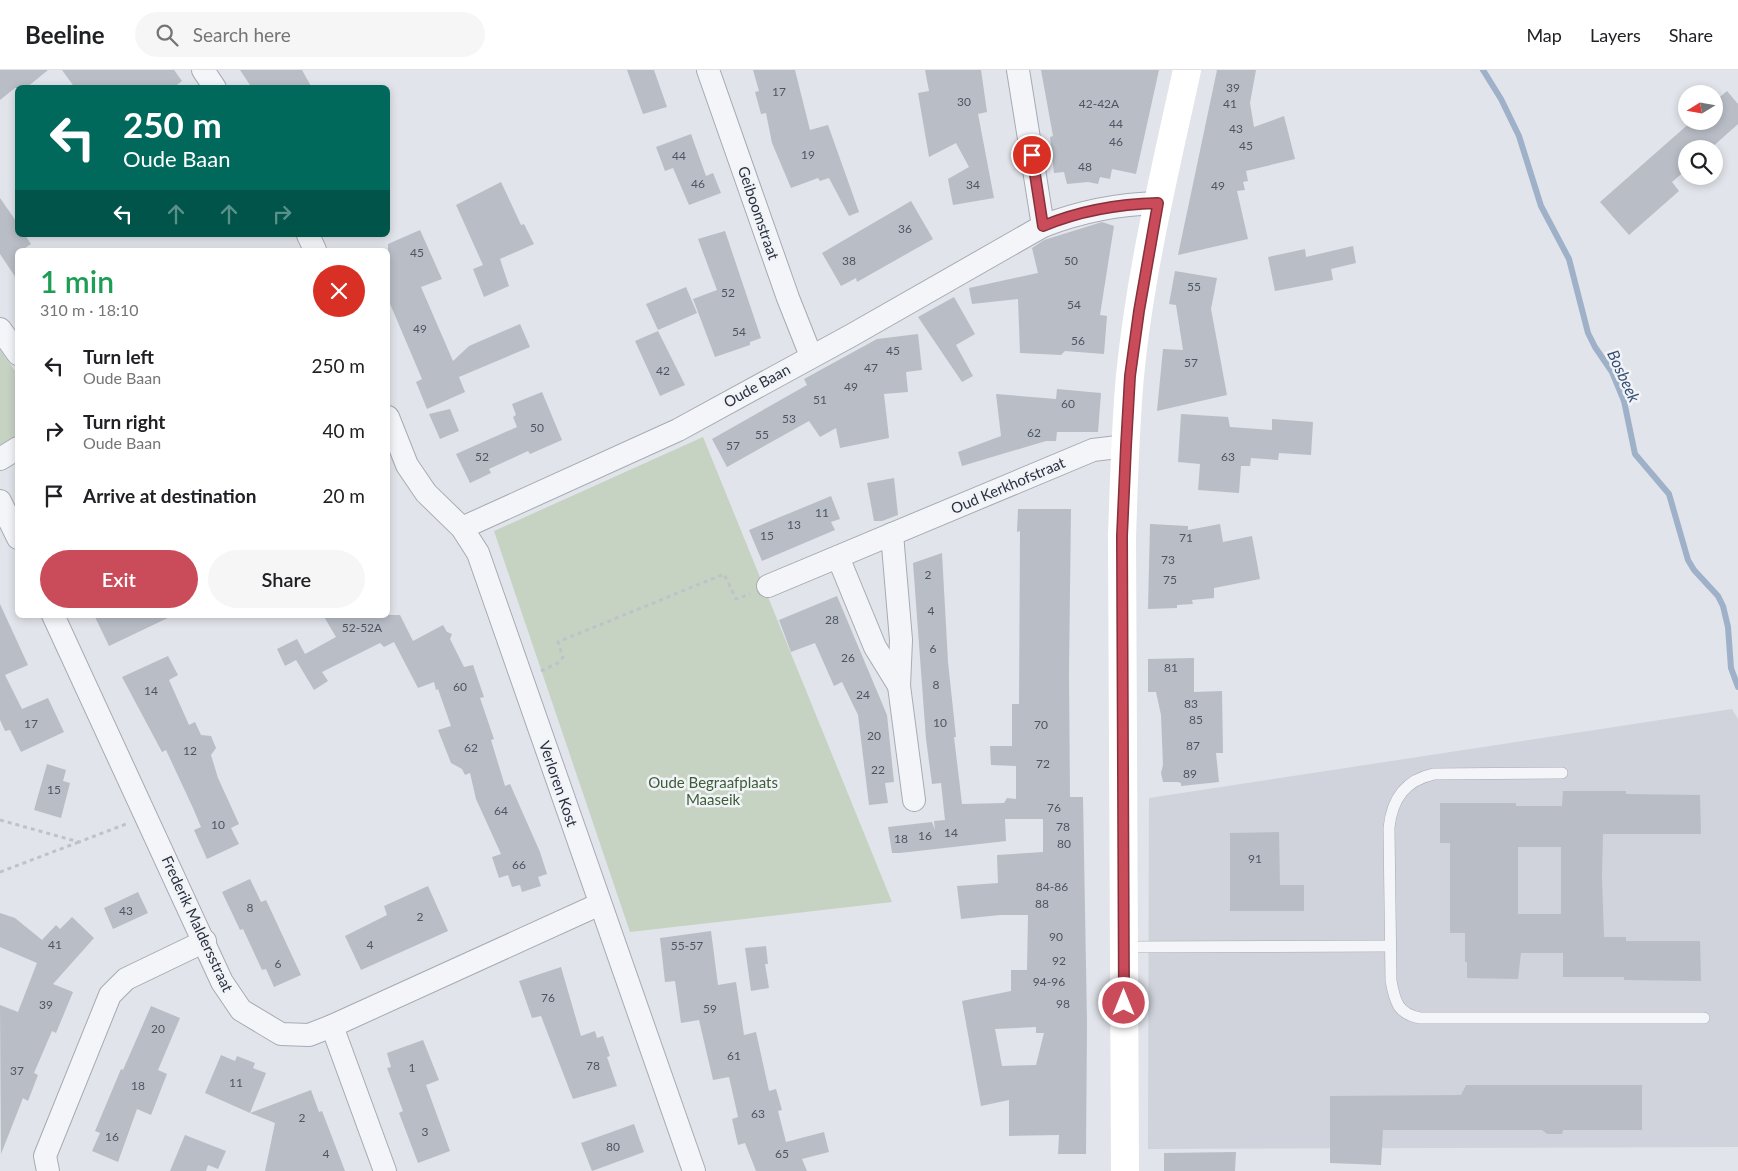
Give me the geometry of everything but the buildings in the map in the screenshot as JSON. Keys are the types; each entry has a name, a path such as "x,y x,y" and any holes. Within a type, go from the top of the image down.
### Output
{"main road":[{"path":"1125,1171 1122,536 1126,446 1130,376 1138,313 1158,203 1187,70"}],"street":[{"path":"203,70 213,85"},
{"name":"Geiboomstraat","path":"708,70 788,298 811,356"},
{"path":"1018,70 1043,226"},
{"name":"Oude Baan","path":"462,528 678,430 1043,226 1083,213 1118,206 1158,203"},
{"path":"0,329 15,350"},
{"name":"Verloren Kost","path":"390,422 407,465 426,493 462,528 478,553 694,1171"},
{"name":"Oud Kerkhofstraat","path":"768,586 1093,450 1126,446"},
{"path":"0,459 15,450"},
{"path":"0,501 15,532"},
{"path":"892,534 901,640 899,686 914,800"},
{"path":"838,557 875,647 899,686"},
{"name":"Frederik Maldersstraat","path":"54,618 205,941 222,982 241,1010 281,1034 309,1035 332,1026 600,904"},
{"path":"44,1166 110,995 126,979 205,941"},
{"path":"332,1026 385,1171"}],"lane":[{"path":"1562,773 1434,774 1417,780 1400,793 1391,813 1389,828 1390,946 1393,995 1396,1004 1410,1016 1420,1018 1704,1018"},
{"path":"1124,947 1390,946"}],"path":[{"path":"522,679 560,662 563,657 558,642 724,574 736,599 768,586"},
{"path":"0,872 146,816"},
{"path":"0,820 79,842"}],"shaded area":[{"path":"1732,709 1738,719 1738,1147 1148,1149 1149,798"}],"green space":[{"path":"0,350 15,371 15,442 0,448"},
{"name":"Oude Begraafplaats Maaseik","path":"703,437 892,902 630,932 494,531"}],"waterway":[{"name":"Bosbeek","path":"1483,70 1501,99 1519,136 1541,206 1569,259 1588,333 1612,372 1624,401 1635,454 1669,494 1688,560 1694,570 1718,596 1723,606 1728,627 1731,668 1738,687"}],"route":[{"path":"1032,155 1043,226 1066,217 1118,206 1158,203 1141,295 1130,376 1122,536 1124,1003"}]}
